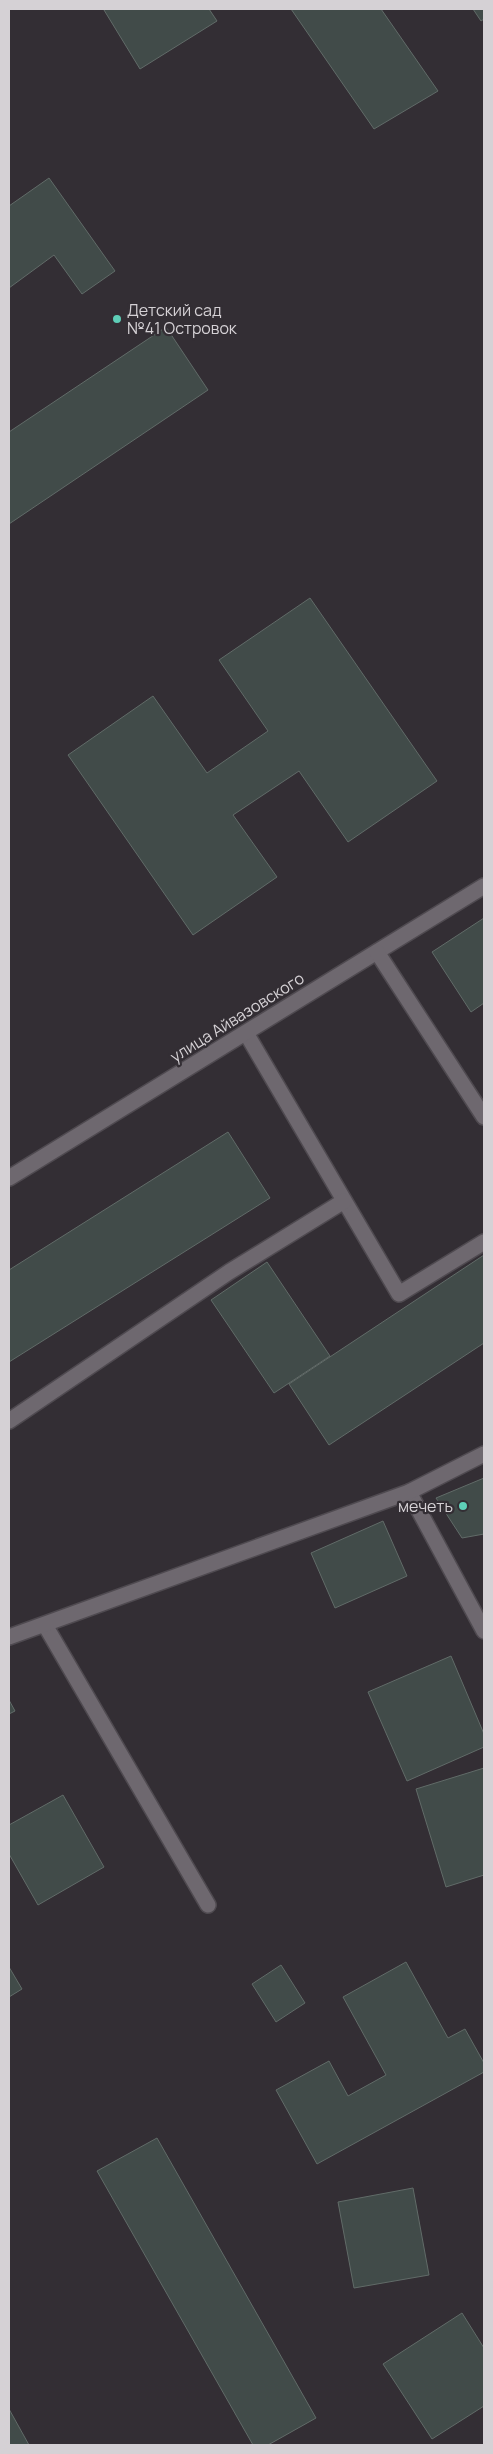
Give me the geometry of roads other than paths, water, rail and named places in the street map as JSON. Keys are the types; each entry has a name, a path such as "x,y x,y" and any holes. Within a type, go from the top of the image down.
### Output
{"street":[{"name":"улица Айвазовского","path":"9,1178 484,886"},
{"path":"377,952 484,1116"},
{"path":"246,1032 399,1294 484,1242"},
{"path":"9,1421 229,1272 344,1202"},
{"path":"12,1631 45,1625 409,1492 484,1454"},
{"path":"409,1492 484,1631"},
{"path":"45,1625 208,1905"}],"place":[{"name":"Детский сад №41 Островок","path":"117,319"},
{"name":"мечеть","path":"463,1506"}]}
